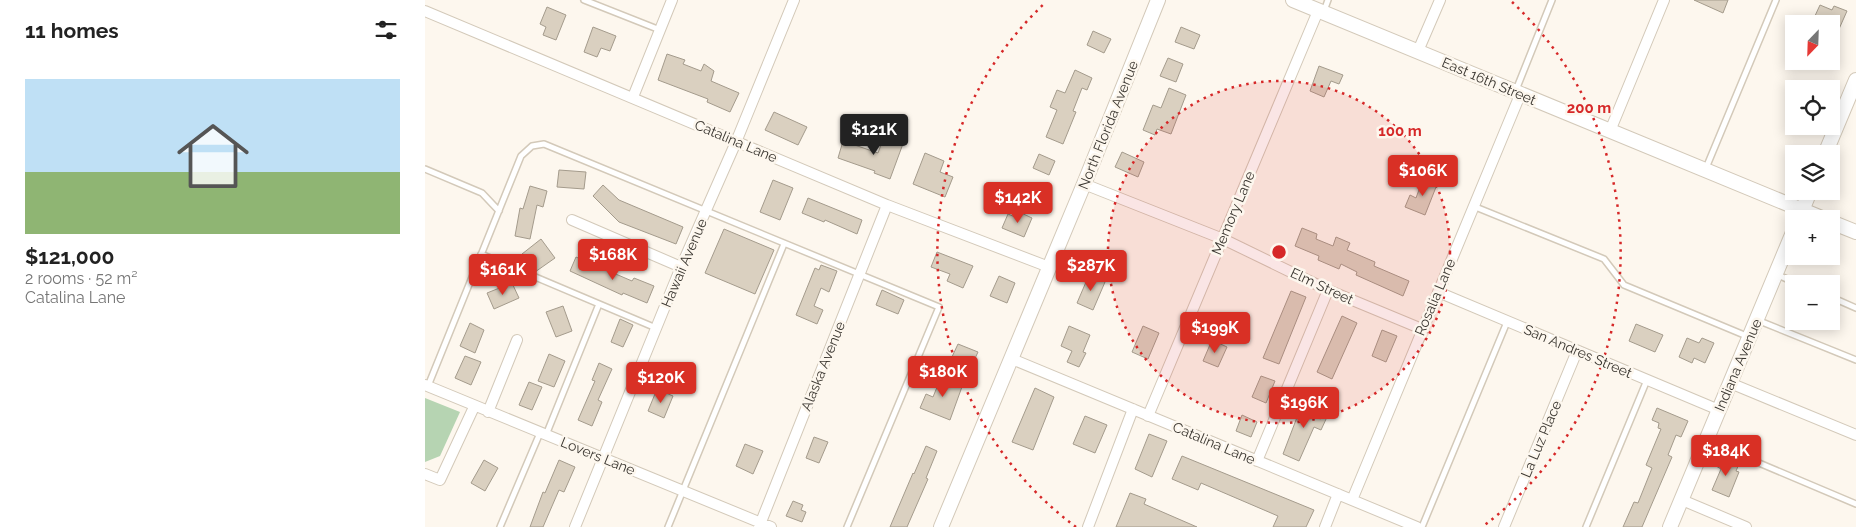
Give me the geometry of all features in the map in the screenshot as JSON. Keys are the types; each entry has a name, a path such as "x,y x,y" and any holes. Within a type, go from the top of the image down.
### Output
{"street":[{"path":"633,97 672,0"},
{"name":"Hawaii Avenue","path":"575,527 681,267 736,142 794,0"},
{"name":"North Florida Avenue","path":"941,527 1012,359 1158,0"},
{"name":"East 16th Street","path":"1293,0 1323,8 1517,94 1705,170 1791,210"},
{"path":"1418,51 1440,0"},
{"path":"1610,131 1664,0"},
{"name":"Memory Lane","path":"1148,416 1323,8"},
{"name":"Catalina Lane","path":"425,10 736,142 887,204 1049,267"},
{"path":"1829,145 1856,80"},
{"name":"Rosalia Lane","path":"1352,500 1517,94"},
{"name":"Elm Street","path":"1084,184 1223,239 1328,290 1422,329"},
{"name":"Alaska Avenue","path":"760,525 887,204"},
{"path":"572,220 681,267"},
{"path":"1840,226 1856,232"},
{"name":"Indiana Avenue","path":"1670,527 1785,251"},
{"path":"1257,461 1328,290"},
{"name":"San Andres Street","path":"1438,292 1719,410"},
{"path":"488,412 517,340"},
{"name":"La Luz Place","path":"1504,527 1577,351"},
{"name":"Catalina Lane","path":"1012,359 1417,527"},
{"path":"1730,383 1856,435"},
{"name":"Lovers Lane","path":"427,386 683,491 760,525 771,527"},
{"path":"425,474 440,480 474,406"},
{"path":"1088,527 1133,409"},
{"path":"1325,527 1338,494"},
{"path":"1682,500 1746,527"}],"lane":[{"path":"584,0 660,30"},
{"path":"1517,94 1552,0"},
{"path":"1705,170 1776,0"},
{"path":"427,386 521,156 532,146 543,144 939,307 847,527"},
{"path":"425,170 483,193 499,211"},
{"path":"1473,206 1604,259 1624,285 1749,337"},
{"path":"667,527 784,244"},
{"path":"481,254 657,328"},
{"path":"1775,274 1785,278"},
{"path":"1840,301 1856,308"},
{"path":"500,527 543,434 599,304"},
{"path":"1757,320 1856,360"},
{"path":"1421,527 1507,322"},
{"path":"1586,527 1647,380"},
{"path":"1706,441 1856,504"}],"green space":[{"path":"425,398 460,412 440,456 425,462"}],"building":[{"path":"1694,0 1728,0 1723,13"},
{"path":"1820,5 1832,10 1834,6 1847,11 1840,27 1840,15 1815,15"},
{"path":"547,7 566,15 556,40 543,35 546,27 540,24"},
{"path":"593,27 616,36 610,51 601,48 597,57 584,52"},
{"path":"1181,27 1200,35 1194,49 1175,42"},
{"path":"1093,31 1111,39 1104,53 1087,45"},
{"path":"667,54 685,60 683,64 701,71 704,64 714,71 711,81 739,93 730,112 707,102 708,99 658,80"},
{"path":"1168,58 1183,64 1176,82 1160,76"},
{"path":"1319,66 1343,75 1339,84 1331,81 1324,97 1310,91"},
{"path":"1075,70 1092,78 1087,90 1082,88 1073,111 1076,112 1063,144 1046,137 1057,110 1050,107 1057,90 1065,93"},
{"path":"1169,88 1186,95 1171,134 1157,129 1155,135 1143,130 1153,105 1161,108"},
{"path":"774,112 807,127 798,145 765,130"},
{"path":"885,134 904,141 890,179 874,173 875,171 838,158 843,141 878,153"},
{"path":"1122,152 1144,162 1138,177 1115,167"},
{"path":"925,153 944,161 940,172 953,177 945,197 913,184"},
{"path":"1039,154 1055,161 1049,175 1033,168"},
{"path":"559,170 586,172 584,189 557,187"},
{"path":"1424,176 1438,182 1425,215 1405,207 1410,195 1416,198"},
{"path":"773,180 793,188 780,220 760,212"},
{"path":"603,185 619,200 683,227 676,244 619,222 593,196"},
{"path":"530,186 547,191 543,207 537,205 530,239 515,236 520,208 523,209"},
{"path":"808,198 862,220 857,234 825,220 824,222 802,213"},
{"path":"1017,211 1032,218 1024,237 1002,228 1008,214 1015,217"},
{"path":"1302,228 1317,234 1316,239 1333,246 1336,237 1350,243 1347,250 1375,262 1374,266 1409,281 1403,296 1356,275 1357,272 1341,264 1339,269 1318,260 1319,256 1295,246"},
{"path":"724,229 774,250 755,294 705,273"},
{"path":"541,239 555,258 535,272 522,254"},
{"path":"937,252 973,266 963,288 947,281 950,274 931,267"},
{"path":"576,257 632,281 634,278 654,286 647,303 623,293 622,295 570,271"},
{"path":"821,265 837,271 829,292 821,288 814,306 823,310 817,324 796,315 815,268 819,270"},
{"path":"1089,275 1105,282 1093,310 1077,303"},
{"path":"999,276 1015,283 1007,303 990,296"},
{"path":"512,283 519,298 494,309 487,293"},
{"path":"882,290 904,300 898,314 876,305"},
{"path":"1291,291 1306,297 1279,364 1263,358"},
{"path":"563,306 572,331 556,337 546,312"},
{"path":"1342,316 1357,323 1332,379 1317,372"},
{"path":"620,319 633,325 623,347 611,342"},
{"path":"470,323 484,330 475,353 460,346"},
{"path":"1636,324 1663,335 1655,352 1629,341"},
{"path":"1069,326 1090,335 1083,352 1086,353 1079,367 1067,362 1072,351 1061,346"},
{"path":"1143,326 1159,333 1148,359 1132,352"},
{"path":"1382,330 1397,336 1386,362 1372,356"},
{"path":"1687,338 1699,343 1702,338 1714,343 1705,363 1694,358 1692,363 1679,357"},
{"path":"1212,340 1227,347 1218,367 1203,361"},
{"path":"958,344 978,352 971,367 951,359"},
{"path":"549,354 565,361 554,387 538,381"},
{"path":"465,356 481,362 471,385 455,378"},
{"path":"599,363 612,369 598,400 602,402 592,426 578,420 595,381 592,380"},
{"path":"942,375 963,384 950,420 920,408 926,394 933,397"},
{"path":"1261,376 1275,381 1266,403 1252,397"},
{"path":"529,382 542,387 532,410 519,405"},
{"path":"1035,388 1054,397 1033,450 1012,442"},
{"path":"657,389 673,396 664,418 648,411"},
{"path":"1304,399 1320,406 1317,413 1327,417 1321,430 1314,427 1299,461 1283,454"},
{"path":"1657,408 1688,421 1681,437 1676,435 1668,455 1672,457 1642,527 1623,527 1634,502 1638,503 1652,468 1646,465 1661,429 1658,428 1659,423 1652,420"},
{"path":"1242,415 1257,422 1251,437 1236,431"},
{"path":"1085,416 1107,425 1095,453 1073,444"},
{"path":"1149,434 1167,441 1152,477 1135,469"},
{"path":"814,437 828,442 819,463 806,458"},
{"path":"745,444 763,451 753,474 736,466"},
{"path":"926,446 937,451 926,478 928,479 907,527 890,527 913,473"},
{"path":"1182,456 1314,510 1306,527 1273,527 1278,516 1201,483 1198,490 1172,479"},
{"path":"1720,456 1739,464 1736,471 1739,472 1729,497 1712,490 1721,469 1716,466"},
{"path":"484,460 498,468 485,491 471,483"},
{"path":"559,460 575,467 564,492 559,490 543,527 530,527 543,492 545,493"},
{"path":"1130,493 1146,499 1144,504 1197,527 1116,527"},
{"path":"793,501 803,505 801,510 806,512 802,522 786,516"}]}
